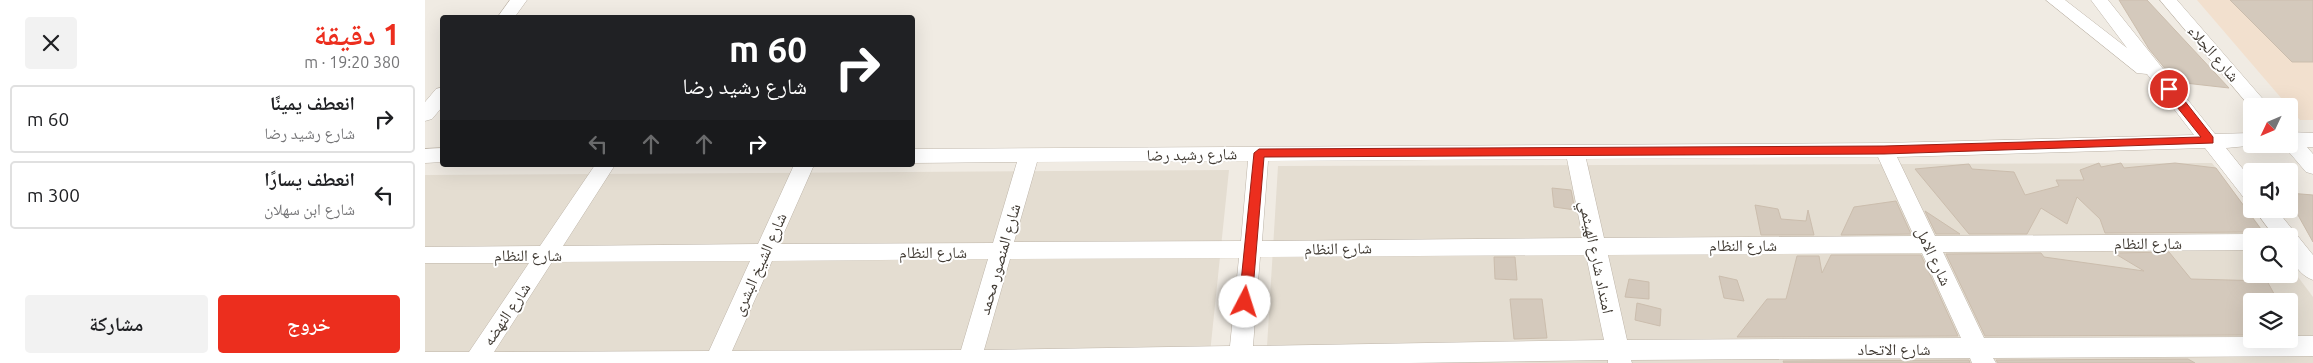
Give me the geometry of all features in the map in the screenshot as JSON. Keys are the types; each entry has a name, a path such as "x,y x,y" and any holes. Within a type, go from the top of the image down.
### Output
{"street":[{"path":"507,15 519,0"},
{"path":"2054,0 2169,89"},
{"path":"2099,0 2243,183"},
{"name":"شارع الجلاء","path":"2168,0 2253,98"},
{"path":"425,114 440,96"},
{"name":"شارع رشيد رضا","path":"915,156 1884,150 2243,140"},
{"path":"2298,140 2313,140"},
{"name":"شارع الامل","path":"1884,150 1980,356"},
{"path":"2298,150 2313,167"},
{"name":"امتداد شارع الهيثمي","path":"1575,151 1619,357"},
{"path":"1240,359 1259,153"},
{"path":"425,156 440,155"},
{"name":"شارع المنصور محمد","path":"970,362 1029,156"},
{"name":"شارع النهضه","path":"474,362 604,167"},
{"name":"شارع الشيخ البشرى","path":"715,362 803,167"},
{"path":"2271,218 2279,228"},
{"name":"شارع النظام","path":"425,256 2243,242"},
{"path":"2298,252 2313,271"},
{"name":"شارع الاتحاد","path":"425,362 970,362 1980,356 2313,346"}],"shaded area":[{"path":"2197,0 2313,0 2313,120 2300,120 2298,118 2298,98 2281,98"},
{"path":"2212,163 2243,204 2243,218 2253,218 2261,228 2243,228 2243,283 2298,283 2298,277 2313,297 2313,363 1266,363 1278,166"},
{"path":"1229,170 1209,363 425,363 425,175"}],"building":[{"path":"2119,0 2147,0 2229,88 2176,82 2149,49"},
{"path":"2230,0 2313,0 2313,62 2292,62"},
{"path":"2099,163 2101,167 2121,163 2124,168 2175,163 2216,168 2243,205 2243,218 2253,218 2260,228 2243,228 2243,232 2105,233 2100,219 2077,197 2067,224 2041,208 2027,234 1969,234 1915,169 1969,164 1972,169 2014,172 2025,195 2059,186 2056,180 2084,180 2080,170"},
{"path":"1552,188 1571,190 1575,210 1554,207"},
{"path":"2298,194 2313,195 2313,242 2298,215"},
{"path":"1896,201 1911,234 1841,235 1854,207"},
{"path":"1755,205 1778,209 1781,219 1806,221 1808,210 1814,235 1761,235"},
{"path":"1925,211 1960,234 1936,234"},
{"path":"2169,252 2191,279 2268,283 2274,293 2243,293 2243,335 1985,336 1946,254 2041,253 2044,257 2144,271 2114,253"},
{"path":"1831,255 1921,255 1958,336 1737,337 1767,299 1786,299 1797,256 1819,256 1822,273"},
{"path":"1494,257 1515,257 1517,280 1495,279"},
{"path":"1719,276 1737,280 1744,301 1724,298"},
{"path":"1629,279 1649,282 1649,299 1625,297"},
{"path":"1510,299 1542,299 1547,338 1514,339"},
{"path":"1637,303 1661,309 1660,326 1635,320"},
{"path":"2188,359 2195,363 1998,363 1996,360"},
{"path":"1969,360 1970,363 1784,363 1783,361"}],"route":[{"path":"1245,302 1259,153 1884,150 2209,140 2169,89"}]}
